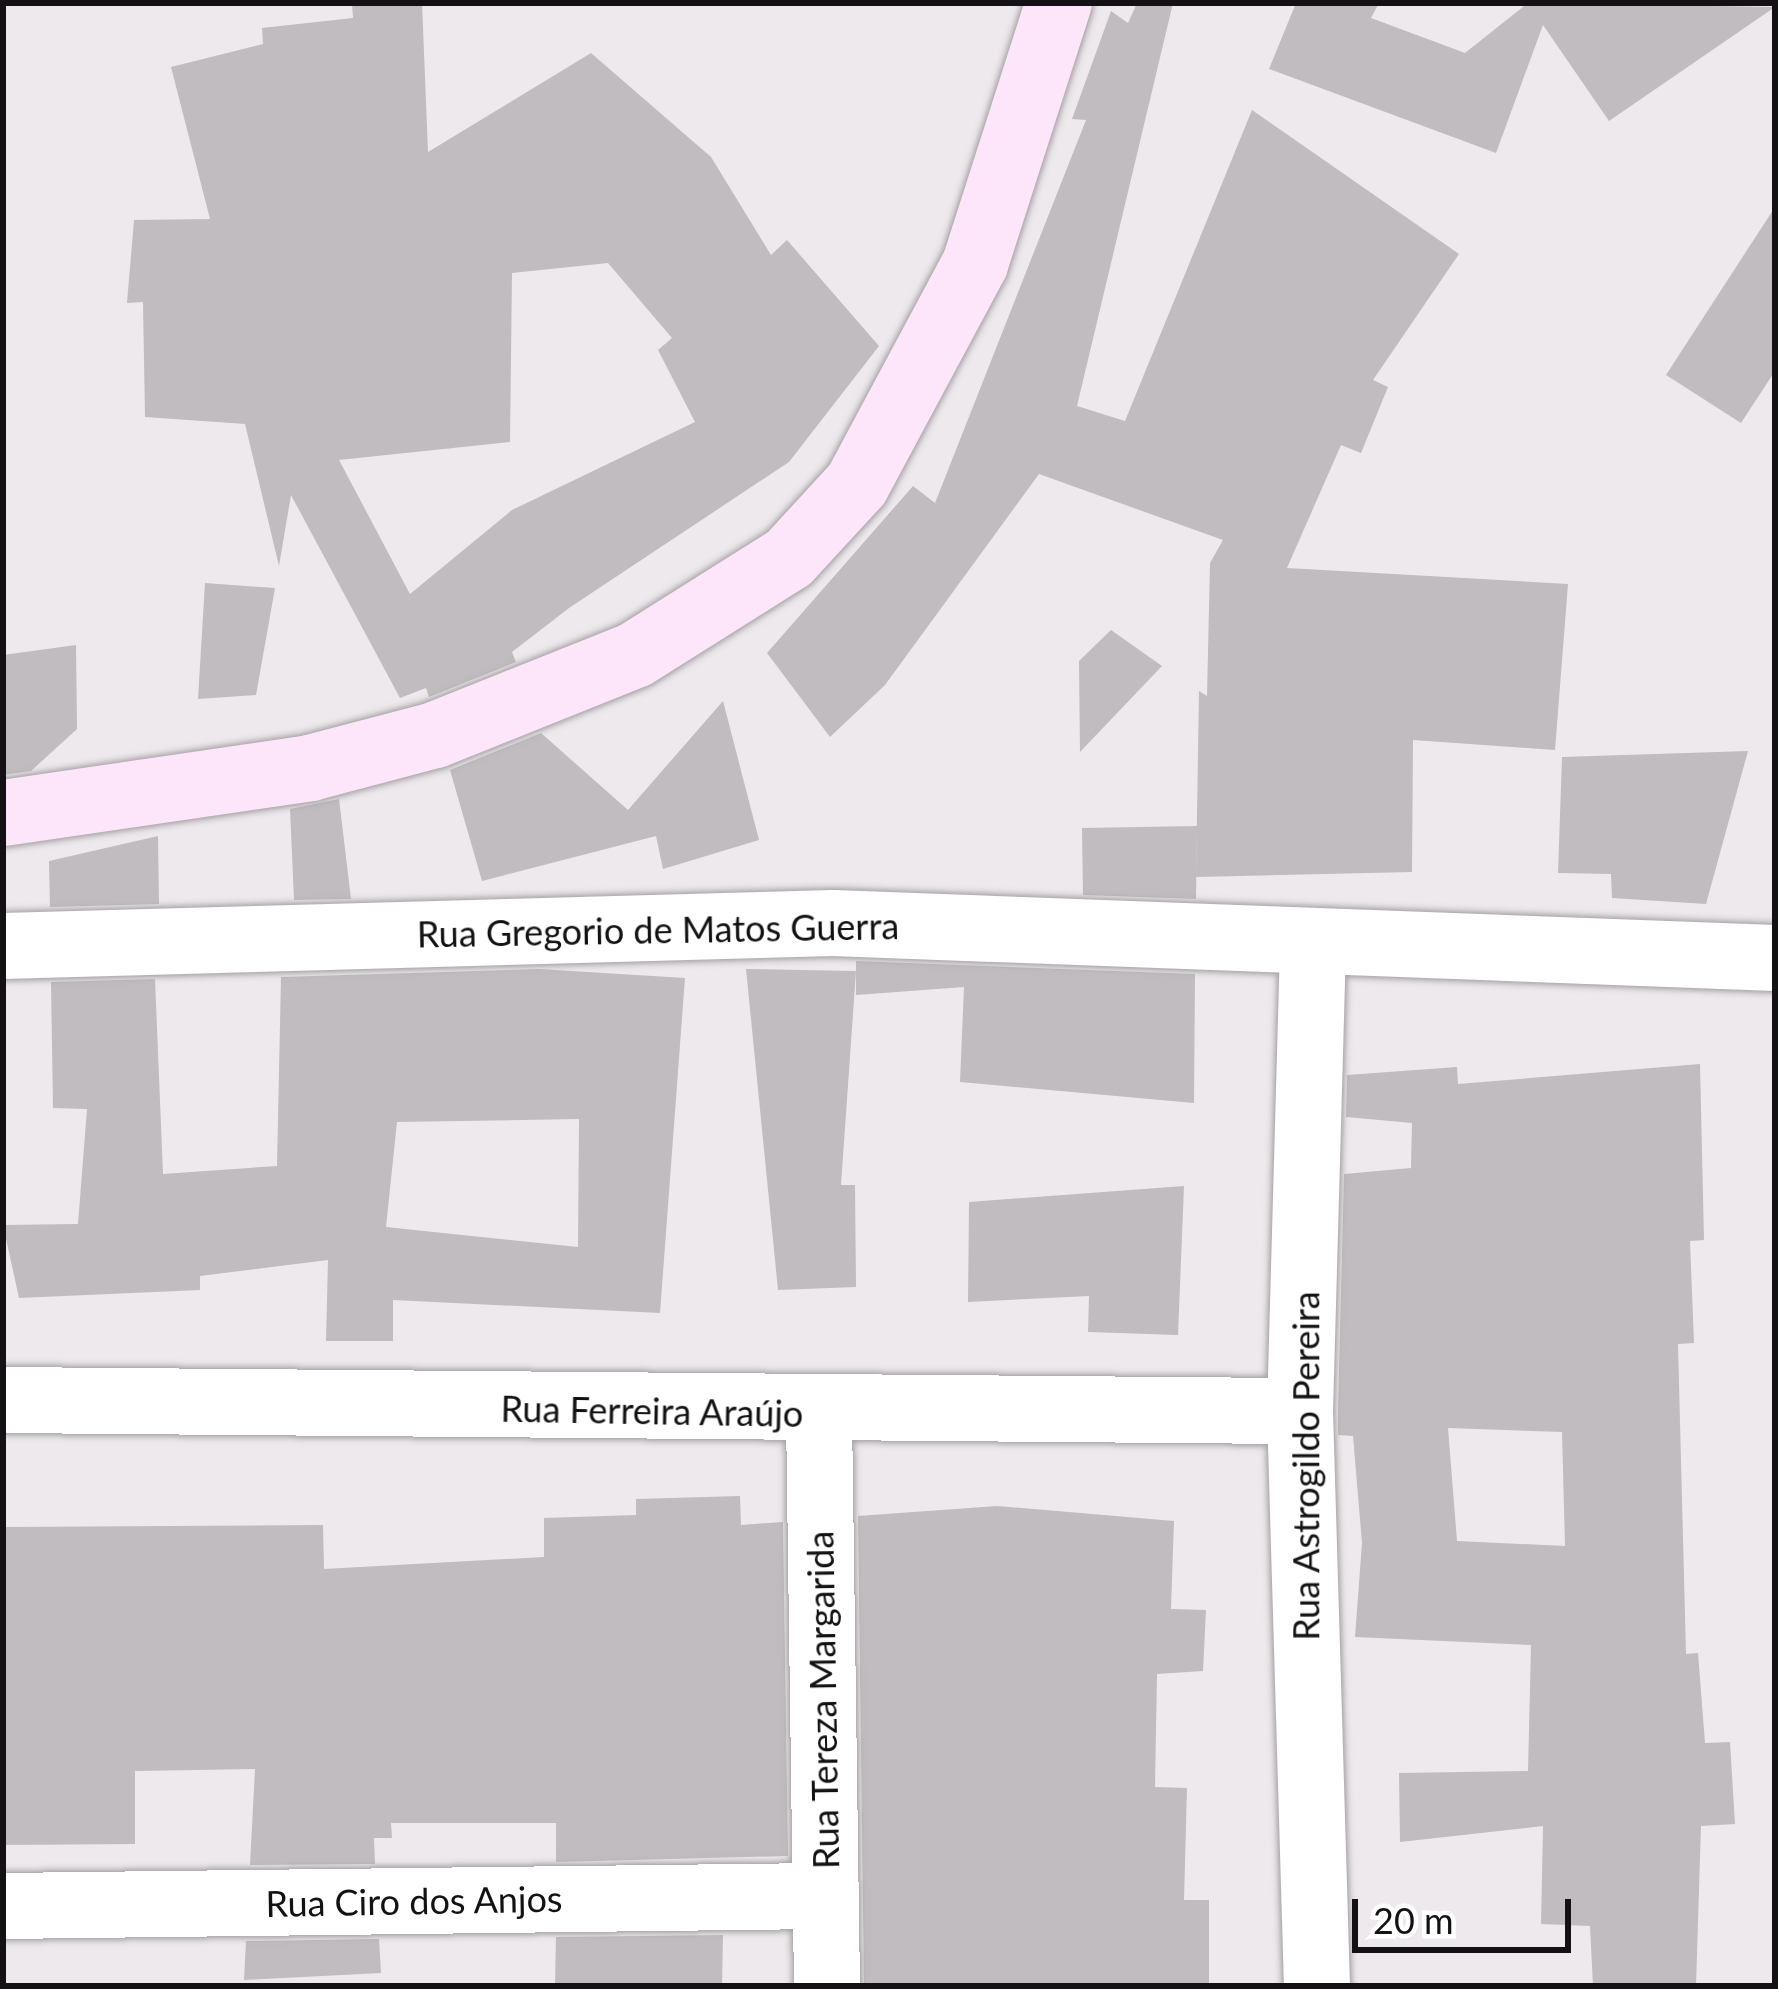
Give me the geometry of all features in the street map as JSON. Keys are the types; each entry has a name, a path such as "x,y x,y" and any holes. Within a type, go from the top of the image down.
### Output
{"street":[{"path":"3,813 310,768 435,735 635,656 789,559 857,484 937,341 1042,80 1059,3"},
{"name":"Rua Gregorio de Matos Guerra","path":"3,946 833,923 1313,946 1775,958"},
{"name":"Rua Astrogildo Pereira","path":"1313,946 1300,1411 1316,1986"},
{"name":"Rua Ferreira Araújo","path":"3,1400 819,1414 1300,1411"},
{"name":"Rua Tereza Margarida","path":"819,1414 827,1986"},
{"name":"Rua Ciro dos Anjos","path":"3,1906 826,1896"}],"building":[{"path":"352,3 422,3 428,152 591,53 711,157 771,255 787,240 879,346 789,462 569,608 512,652 516,662 429,697 426,688 400,698 291,495 279,566 245,424 145,417 143,302 127,303 134,220 210,219 171,67 263,44 262,28 353,18","holes":["608,263 672,338 658,350 695,422 512,510 410,594 339,460 510,442 512,273"]},
{"path":"1137,3 1173,3 1077,406 1125,421 1252,110 1459,254 1373,380 1388,387 1361,453 1341,445 1287,568 1568,584 1555,750 1413,740 1412,872 1196,877 1199,691 1207,696 1210,563 1223,540 1039,474 885,685 830,737 767,653 913,486 935,503 1086,120 1072,119 1111,11 1128,23"},
{"path":"1296,3 1379,3 1371,18 1465,53 1528,3 1775,7 1609,121 1543,25 1496,153 1269,69"},
{"path":"1775,207 1775,371 1741,423 1666,375"},
{"path":"205,583 275,588 256,695 198,699"},
{"path":"1111,630 1162,666 1080,752 1079,661"},
{"path":"76,645 77,729 31,771 3,775 3,655"},
{"path":"723,701 759,840 663,869 656,836 482,881 450,770 541,733 628,810"},
{"path":"1748,751 1706,904 1612,898 1611,874 1558,873 1562,757"},
{"path":"339,799 351,899 294,900 290,809"},
{"path":"1197,826 1196,899 1083,895 1082,828"},
{"path":"158,836 159,904 50,907 49,861"},
{"path":"856,961 1195,974 1194,1103 960,1082 964,987 856,995"},
{"path":"539,969 685,978 660,1313 393,1300 393,1341 326,1341 328,1260 200,1276 200,1290 19,1298 3,1225 78,1224 87,1109 53,1108 51,982 155,979 163,1174 277,1166 281,977","holes":["579,1119 578,1247 386,1227 397,1122"]},
{"path":"746,969 856,971 841,1185 855,1185 856,1287 778,1290"},
{"path":"1700,1064 1704,1240 1690,1241 1694,1343 1678,1344 1686,1654 1698,1653 1705,1743 1730,1742 1735,1824 1701,1826 1696,1986 1593,1986 1590,1926 1541,1924 1543,1826 1400,1842 1399,1773 1528,1771 1531,1645 1355,1637 1362,1543 1353,1436 1338,1435 1344,1174 1411,1168 1412,1123 1346,1117 1347,1075 1457,1067 1458,1084","holes":["1448,1428 1562,1432 1565,1546 1457,1541"]},
{"path":"1184,1186 1178,1335 1088,1332 1089,1296 968,1302 969,1202"},
{"path":"740,1496 741,1525 783,1522 788,1856 556,1862 556,1823 391,1823 392,1838 374,1838 375,1864 250,1865 255,1769 135,1771 135,1844 3,1845 3,1527 323,1525 324,1569 544,1557 544,1518 636,1515 636,1499"},
{"path":"997,1506 1174,1521 1171,1609 1206,1610 1203,1671 1157,1674 1155,1787 1187,1788 1184,1900 1209,1900 1209,1986 864,1986 858,1516"},
{"path":"723,1935 722,1986 555,1986 556,1937"},
{"path":"379,1939 381,1973 244,1980 246,1941"}]}
